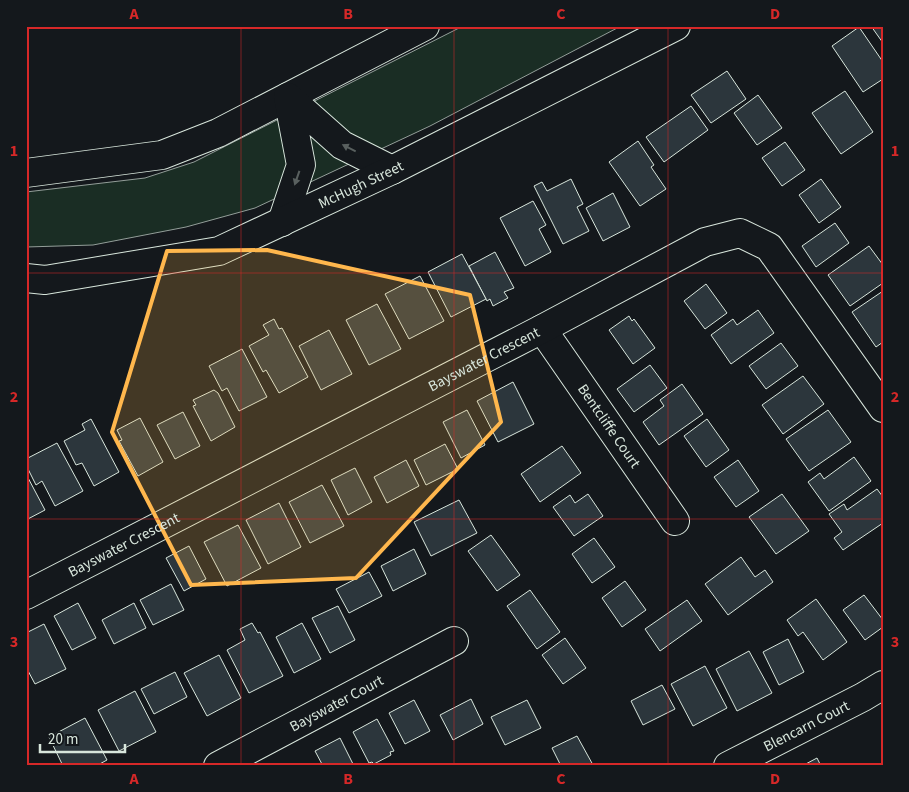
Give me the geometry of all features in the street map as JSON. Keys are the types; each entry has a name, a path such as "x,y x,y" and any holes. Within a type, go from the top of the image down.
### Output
{"street":[{"path":"26,173 162,155 218,133 425,26"},
{"name":"McHugh Street","path":"26,278 45,280 219,251 392,170 676,26"},
{"path":"288,97 342,145 392,170"},
{"path":"282,222 301,165 288,97"},
{"name":"Bayswater Crescent","path":"26,595 542,330 705,242 740,233 768,247 883,408"},
{"name":"Bentcliffe Court","path":"542,330 675,521"},
{"name":"Bayswater Court","path":"218,766 454,641"},
{"name":"Blencarn Court","path":"728,766 883,685"}],"highlighted area":[{"path":"267,250 470,295 501,422 356,578 191,585 112,432 167,251"}],"green space":[{"path":"463,26 621,26 430,126 255,208 186,227 93,245 26,247 26,192 145,178 194,162"}],"building":[{"path":"871,26 883,26 883,43"},
{"path":"859,27 883,62 883,79 863,92 832,46"},
{"path":"727,71 746,99 711,123 691,95"},
{"path":"845,91 873,132 841,154 812,113"},
{"path":"758,95 782,128 757,145 734,113"},
{"path":"691,106 708,130 664,162 646,137"},
{"path":"638,141 654,165 651,167 666,189 640,206 609,162"},
{"path":"785,142 805,170 782,186 762,158"},
{"path":"571,179 583,204 577,207 589,231 563,244 534,186 542,182 547,191"},
{"path":"821,179 841,207 819,223 799,195"},
{"path":"613,193 630,227 603,241 586,208"},
{"path":"533,201 546,225 539,229 551,252 525,266 500,218"},
{"path":"835,223 849,243 816,267 802,246"},
{"path":"869,246 883,265 883,283 850,306 828,275"},
{"path":"495,252 514,288 504,292 508,298 493,306 490,299 487,301 469,266"},
{"path":"462,254 486,299 451,317 428,272"},
{"path":"420,276 444,321 409,339 385,294"},
{"path":"706,284 727,313 705,329 684,301"},
{"path":"883,291 883,342 876,347 852,312"},
{"path":"377,304 401,349 369,365 346,320"},
{"path":"758,310 774,333 731,364 711,335 733,319 737,325"},
{"path":"629,316 632,321 634,319 655,348 633,364 609,330"},
{"path":"274,319 279,329 282,328 308,377 279,393 266,370 263,372 249,346 269,335 263,325"},
{"path":"329,330 352,374 321,390 299,346"},
{"path":"781,343 798,366 766,389 749,366"},
{"path":"242,349 267,397 239,411 227,388 222,391 209,366"},
{"path":"650,365 667,388 634,412 617,389"},
{"path":"803,376 824,404 783,434 762,405"},
{"path":"513,382 534,424 498,442 477,401"},
{"path":"682,384 703,414 659,445 643,422 664,406 660,400"},
{"path":"214,390 218,393 235,427 211,441 193,406 196,405 193,400"},
{"path":"467,410 485,445 461,458 443,422"},
{"path":"828,410 851,442 809,471 786,439"},
{"path":"183,412 200,446 175,459 157,425"},
{"path":"140,418 163,462 138,476 119,441 122,440 117,430"},
{"path":"91,419 119,472 94,486 82,463 76,465 64,441 85,430 82,424"},
{"path":"707,419 729,450 706,467 684,436"},
{"path":"57,443 83,491 55,506 42,481 36,485 26,465 26,459"},
{"path":"445,444 458,469 426,485 414,460"},
{"path":"562,446 581,473 540,502 521,474"},
{"path":"854,457 871,481 829,511 808,482 820,473 824,479"},
{"path":"406,460 419,486 387,503 374,477"},
{"path":"738,460 759,491 736,507 714,477"},
{"path":"355,468 372,502 348,515 331,480"},
{"path":"26,474 45,510 26,520"},
{"path":"322,485 344,526 310,543 289,502"},
{"path":"877,489 883,497 883,523 843,550 834,538 842,532 829,514 844,504 847,510"},
{"path":"588,494 603,516 574,536 553,507 570,495 575,503"},
{"path":"782,494 809,531 776,554 749,517"},
{"path":"459,500 477,533 431,556 414,522"},
{"path":"279,503 301,547 268,564 246,520"},
{"path":"238,525 261,568 227,586 204,542"},
{"path":"491,535 520,575 497,591 468,551"},
{"path":"594,538 615,567 592,583 572,554"},
{"path":"189,546 206,579 184,591 166,558"},
{"path":"414,549 426,574 393,591 381,566"},
{"path":"741,557 755,577 765,570 773,582 728,615 705,584"},
{"path":"369,572 382,596 349,613 336,589"},
{"path":"625,581 646,610 622,627 602,598"},
{"path":"171,584 184,610 153,625 140,600"},
{"path":"530,590 560,632 537,649 507,606"},
{"path":"864,595 883,620 883,627 865,640 843,610"},
{"path":"816,599 847,642 823,660 803,632 798,636 787,620"},
{"path":"687,600 702,621 660,651 645,629"},
{"path":"78,603 96,638 72,650 54,616"},
{"path":"134,603 146,628 114,644 102,620"},
{"path":"338,606 355,640 330,653 312,618"},
{"path":"252,623 258,633 260,632 283,676 249,693 227,650 245,640 240,629"},
{"path":"302,623 321,659 294,673 276,637"},
{"path":"44,624 66,669 35,684 26,667 26,633"},
{"path":"565,638 586,668 563,684 542,655"},
{"path":"788,639 804,672 779,685 763,652"},
{"path":"749,651 772,693 737,711 716,669"},
{"path":"219,655 241,698 207,716 184,673"},
{"path":"705,666 727,708 693,726 671,684"},
{"path":"175,672 187,697 154,714 141,689"},
{"path":"662,685 675,709 643,725 631,701"},
{"path":"135,691 156,732 119,751 98,710"},
{"path":"471,699 483,724 453,740 440,715"},
{"path":"414,700 430,731 405,744 389,713"},
{"path":"527,700 541,728 505,745 491,717"},
{"path":"85,718 107,760 96,766 63,766 49,737"},
{"path":"377,719 394,751 390,752 391,755 374,764 372,762 369,763 353,732"},
{"path":"577,736 593,765 561,766 552,748"},
{"path":"340,738 354,766 323,766 315,751"},
{"path":"817,758 821,766 802,766"}]}
